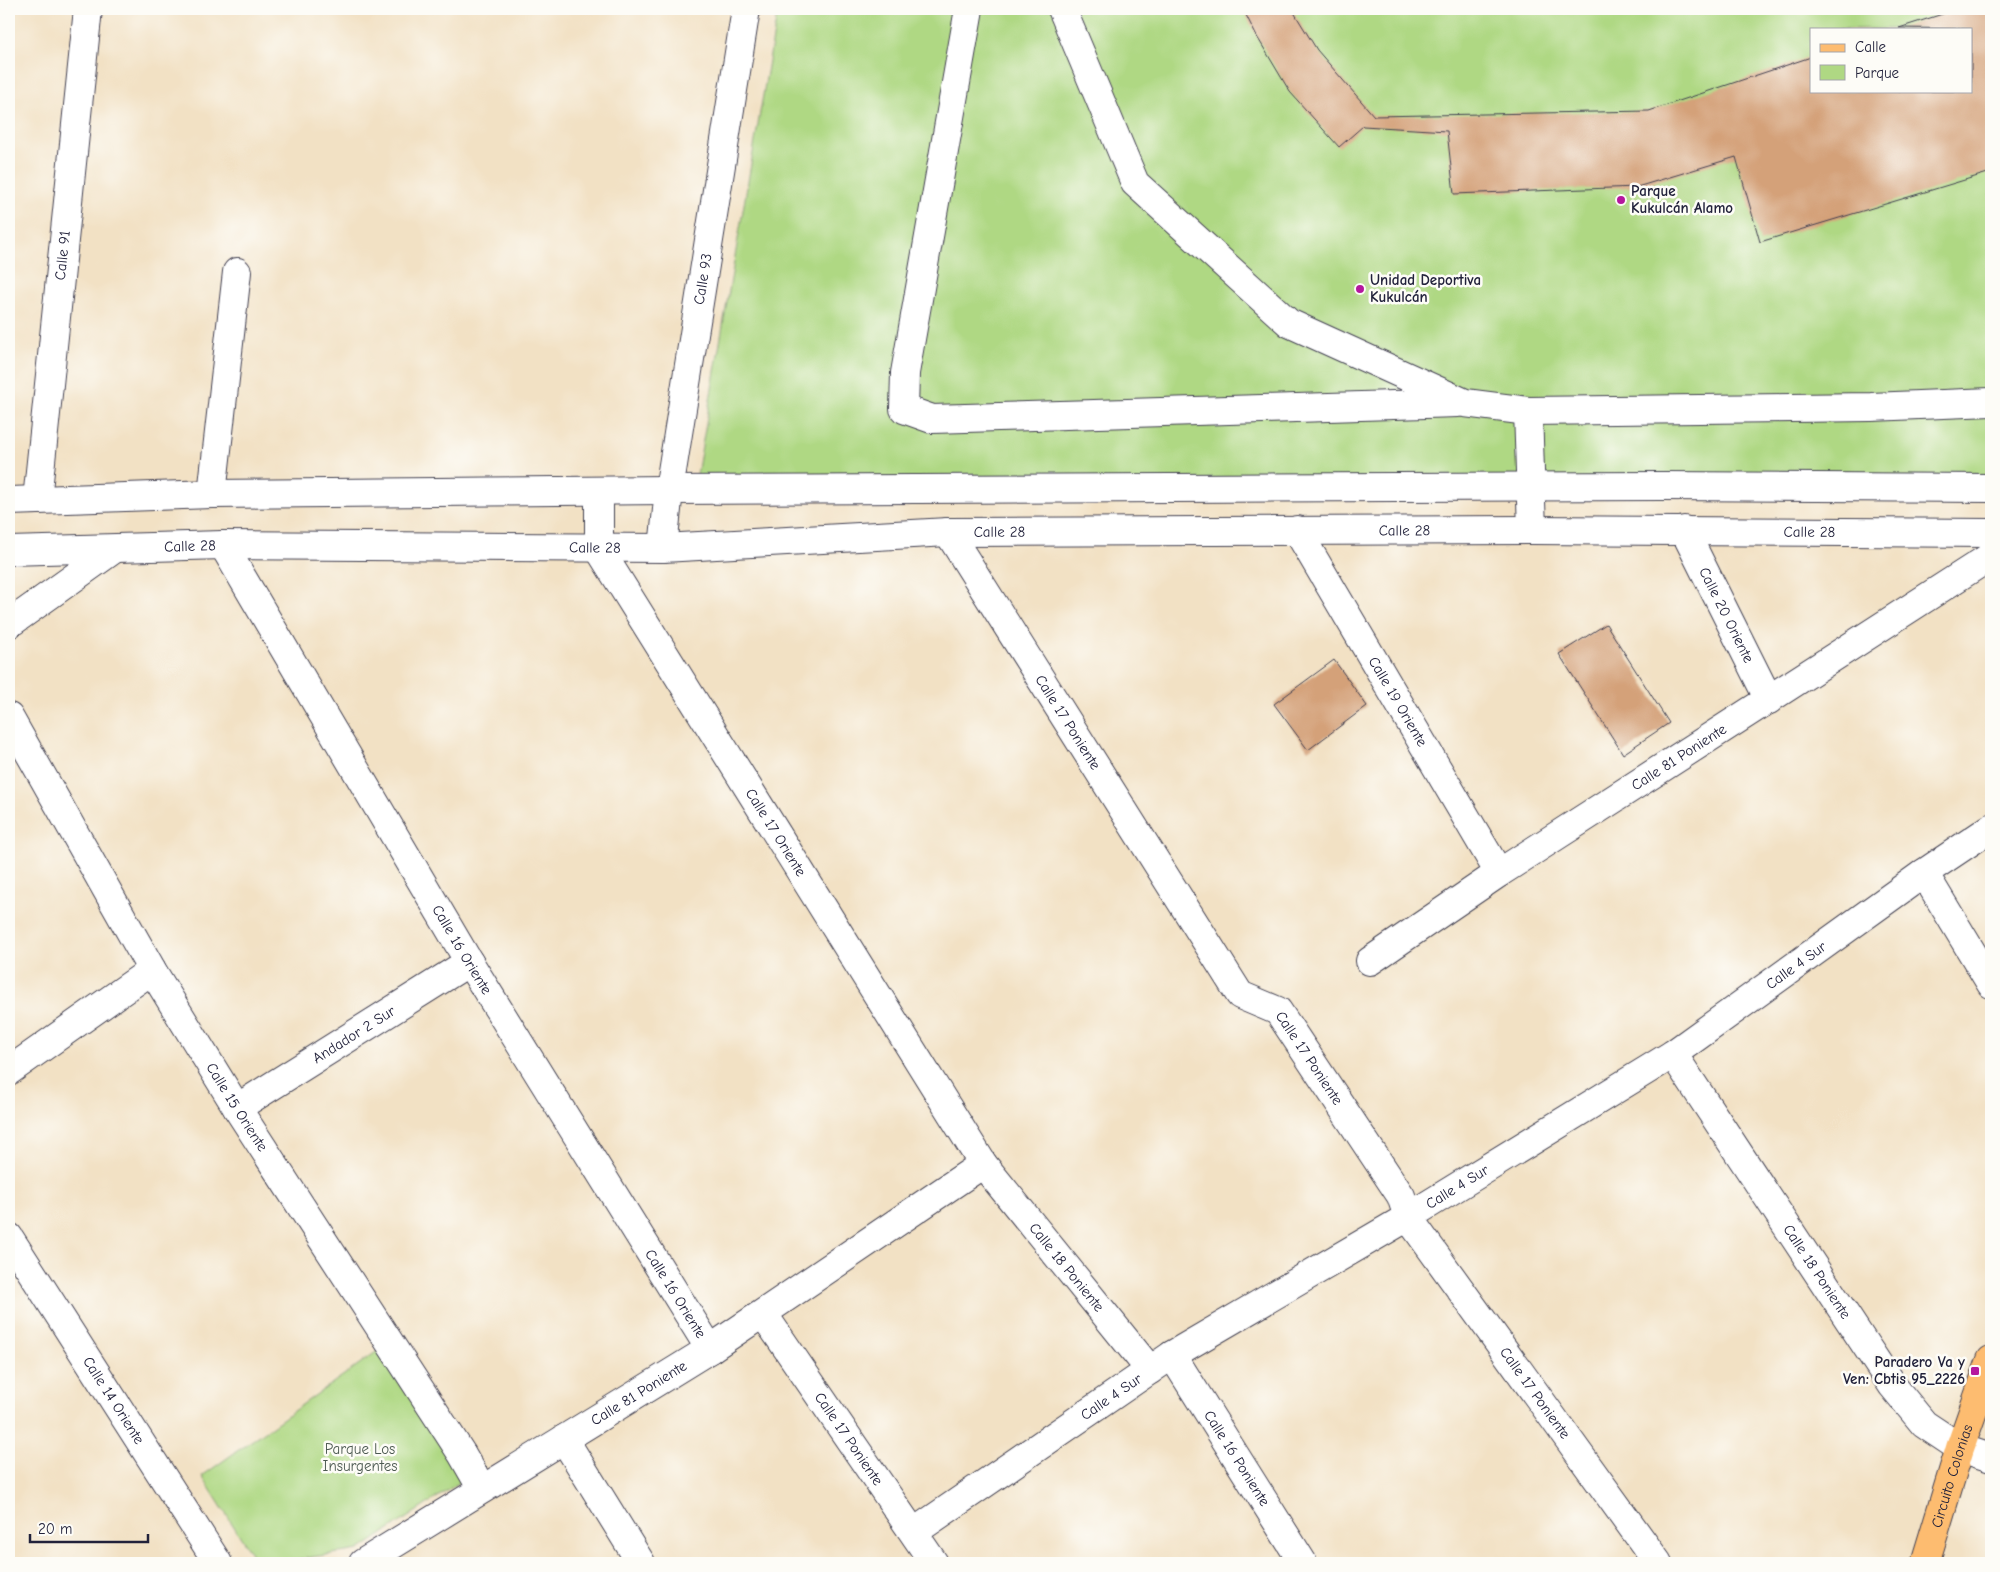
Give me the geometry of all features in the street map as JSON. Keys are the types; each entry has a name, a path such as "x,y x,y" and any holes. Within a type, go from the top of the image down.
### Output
{"main road":[{"name":"Circuito Colonias","path":"1924,1563 1960,1448 1991,1360"}],"street":[{"name":"Calle 91","path":"38,500 88,9"},
{"name":"Calle 93","path":"663,548 669,490 746,9"},
{"path":"969,9 905,373 904,409 932,420 1465,403 1528,411 1871,407 1991,402"},
{"path":"1062,9 1135,183 1289,323 1465,403"},
{"path":"212,494 237,272"},
{"path":"1528,411 1532,530"},
{"path":"9,501 212,494 669,490 1530,487 1991,488"},
{"path":"599,492 600,549"},
{"name":"Calle 19 Oriente","path":"1297,530 1499,873"},
{"name":"Calle 28","path":"9,551 223,545 663,548 948,532 1684,530 1991,533"},
{"name":"Calle 20 Oriente","path":"1684,530 1768,700"},
{"name":"Calle 17 Poniente","path":"948,532 1240,995 1278,1011 1402,1196 1408,1216 1658,1563"},
{"name":"Calle 16 Oriente","path":"223,545 469,962 710,1349"},
{"path":"9,624 114,549"},
{"name":"Calle 17 Oriente","path":"600,549 983,1164"},
{"name":"Calle 81 Poniente","path":"1370,961 1499,873 1991,556"},
{"name":"Calle 15 Oriente","path":"9,717 152,970 238,1108 462,1454 482,1489"},
{"name":"Calle 4 Sur","path":"914,1532 1172,1355 1408,1216 1672,1054 1991,828"},
{"path":"1924,874 1991,984"},
{"name":"Andador 2 Sur","path":"238,1108 469,962"},
{"path":"9,1071 152,970"},
{"name":"Calle 18 Poniente","path":"1672,1054 1892,1385 1924,1424 1960,1448 1991,1458"},
{"name":"Calle 81 Poniente","path":"363,1563 764,1315 983,1164"},
{"name":"Calle 18 Poniente","path":"983,1164 1150,1370"},
{"name":"Calle 14 Oriente","path":"9,1236 218,1563"},
{"name":"Calle 17 Poniente","path":"764,1315 934,1563"},
{"name":"Calle 16 Poniente","path":"1172,1355 1303,1563"},
{"path":"564,1439 641,1563"}],"green space":[{"name":"Unidad Deportiva Kukulcán","path":"778,9 1991,9 1991,487 694,492"},
{"name":"Parque Los Insurgentes","path":"386,1345 466,1478 359,1550 272,1563 257,1563 202,1476"}],"building":[{"path":"1243,9 1292,9 1317,50 1374,116 1649,111 1810,57 1810,92 1972,92 1972,28 1899,28 1958,9 1991,9 1991,172 1760,242 1736,157 1637,187 1454,194 1447,131 1363,126 1339,147 1290,92"},
{"path":"1606,624 1669,723 1623,754 1559,654"},
{"path":"1334,660 1367,706 1308,750 1274,704"}],"place":[{"name":"Parque Kukulcán Alamo","path":"1621,200"},
{"name":"Unidad Deportiva Kukulcán","path":"1360,289"},
{"name":"Paradero Va y Ven: Cbtis 95_2226","path":"1975,1371"}]}
